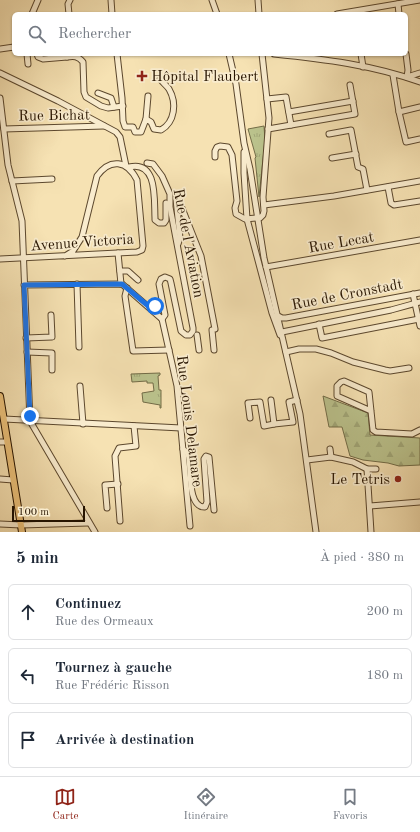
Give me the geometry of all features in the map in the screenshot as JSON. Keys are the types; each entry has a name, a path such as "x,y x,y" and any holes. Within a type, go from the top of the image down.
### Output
{"main road":[{"path":"0,396 22,532"}],"street":[{"path":"33,12 38,0"},
{"path":"69,12 68,4 70,0"},
{"path":"111,0 112,12"},
{"path":"212,0 216,12"},
{"path":"258,0 259,12"},
{"path":"359,12 420,0"},
{"path":"398,4 399,12"},
{"path":"0,49 12,48"},
{"path":"27,56 28,64"},
{"path":"38,56 43,59 61,56"},
{"path":"75,56 83,62 84,92 86,97 100,106 108,108 123,106"},
{"path":"117,56 123,106 123,121 125,127 133,127 135,132 141,132 146,119 148,96"},
{"path":"230,56 266,267 297,400 316,532"},
{"path":"215,157 215,151 217,147 220,146 228,147 232,155 237,201 235,208 236,214 247,219 260,218 263,215 264,205 263,197 269,118 262,56"},
{"path":"291,56 326,60 363,67 407,77 420,82"},
{"path":"361,56 363,67"},
{"path":"406,56 408,70 407,77"},
{"path":"0,73 58,101 118,134 127,166"},
{"path":"407,77 420,73"},
{"path":"393,75 406,142 420,139"},
{"path":"146,119 151,122 154,129 161,130 171,120 174,113 174,106 170,91 160,80"},
{"path":"268,129 355,114 350,85"},
{"path":"98,93 111,98 114,107"},
{"path":"267,99 286,97 291,125"},
{"path":"0,98 8,165 22,221 30,421 60,471 88,523 95,532"},
{"path":"289,112 353,101"},
{"path":"399,112 420,107"},
{"name":"Rue Bichat","path":"4,129 105,126"},
{"path":"330,134 351,130 358,167 363,169 367,190"},
{"path":"244,143 247,219 275,324 284,342"},
{"path":"332,158 356,154"},
{"path":"65,256 73,250 82,238 97,176 106,166 112,164 138,167 148,172 153,184 155,220 159,223 165,222 167,218 166,187"},
{"name":"Rue de l'Aviation","path":"146,164 153,164 162,176 170,194 170,207 193,328 189,335"},
{"name":"Avenue Victoria","path":"0,259 137,252 142,250 143,246 137,180 133,172 127,166"},
{"path":"12,180 52,179"},
{"path":"264,205 334,196 420,182"},
{"path":"388,187 391,203 394,205 420,201"},
{"path":"178,247 180,238 176,199 178,198 201,256 213,330 214,350"},
{"name":"Rue Lecat","path":"266,267 420,240"},
{"path":"118,253 121,284"},
{"path":"120,271 128,271 138,280"},
{"name":"Rue Louis Delamare","path":"189,335 184,334 181,331 170,280 166,277 161,279 159,284 165,315 162,319 177,386 190,526"},
{"path":"77,284 79,348"},
{"path":"24,285 121,284 154,308 162,319"},
{"path":"127,288 125,296 133,351 169,350"},
{"name":"Rue de Cronstadt","path":"278,316 286,318 420,293"},
{"path":"413,294 418,303 420,326"},
{"name":"Rue de Cronstadt","path":"282,332 418,303"},
{"path":"26,338 52,337 51,315"},
{"path":"319,324 322,338 419,319"},
{"path":"275,324 282,332"},
{"path":"197,334 199,350"},
{"path":"286,352 299,349 316,349 353,362 385,370 408,368"},
{"path":"27,352 52,353 52,370"},
{"path":"371,411 337,396 337,386 344,381 369,392 371,411 373,430 376,432 412,434 420,430"},
{"path":"80,386 83,424"},
{"path":"271,400 274,424"},
{"path":"250,418 248,403 260,402 264,426 293,422 289,402 297,400"},
{"path":"4,419 181,428"},
{"path":"120,521 115,456 119,448 136,446 134,426"},
{"path":"0,442 7,442"},
{"path":"183,449 188,454 189,458 190,485 196,502 199,506 203,507 205,507 207,502 204,459 206,456 209,457 214,510"},
{"path":"330,449 331,457"},
{"path":"306,460 331,457 353,462 367,469 376,469"},
{"path":"367,469 371,532"},
{"path":"0,479 13,480"},
{"path":"107,508 105,485 118,484"},
{"path":"370,506 420,502"},
{"path":"0,524 21,525 88,523"}],"green space":[{"path":"264,126 265,140 259,197 256,157 248,129"},
{"path":"160,373 158,376 159,390 161,390 161,408 160,405 143,402 142,393 154,391 153,383 147,383 147,381 132,382 131,374"},
{"path":"323,396 368,413 370,435 420,438 420,465 399,466 363,460 350,456 342,427 329,427"}],"place":[{"name":"Hôpital Flaubert","path":"142,76"},
{"name":"Le Tetris","path":"398,479"}],"route":[{"path":"30,416 24,285 122,284 153,310 155,306"}]}
